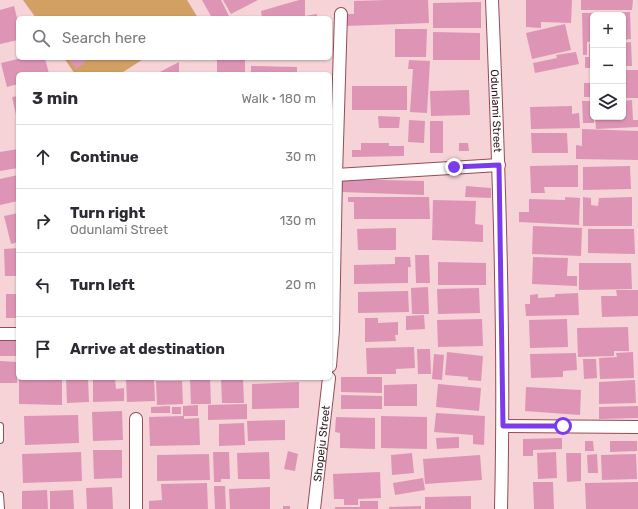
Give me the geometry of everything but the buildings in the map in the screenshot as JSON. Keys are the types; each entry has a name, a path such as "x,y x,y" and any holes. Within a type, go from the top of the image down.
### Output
{"street":[{"name":"Odunlami Street","path":"492,0 499,165 503,426 501,509"},
{"path":"332,299 340,14"},
{"path":"336,175 499,165"},
{"path":"0,334 16,334"},
{"name":"Shopeju Street","path":"314,509 329,380"},
{"path":"136,419 136,509"},
{"path":"503,426 638,427"}],"lane":[{"path":"0,426 0,440"},
{"path":"0,495 1,509"}],"shaded area":[{"path":"23,0 187,0 197,16 35,16"},
{"path":"65,60 142,60 123,72 74,72"}],"route":[{"path":"454,167 499,165 503,426 563,426"}]}
